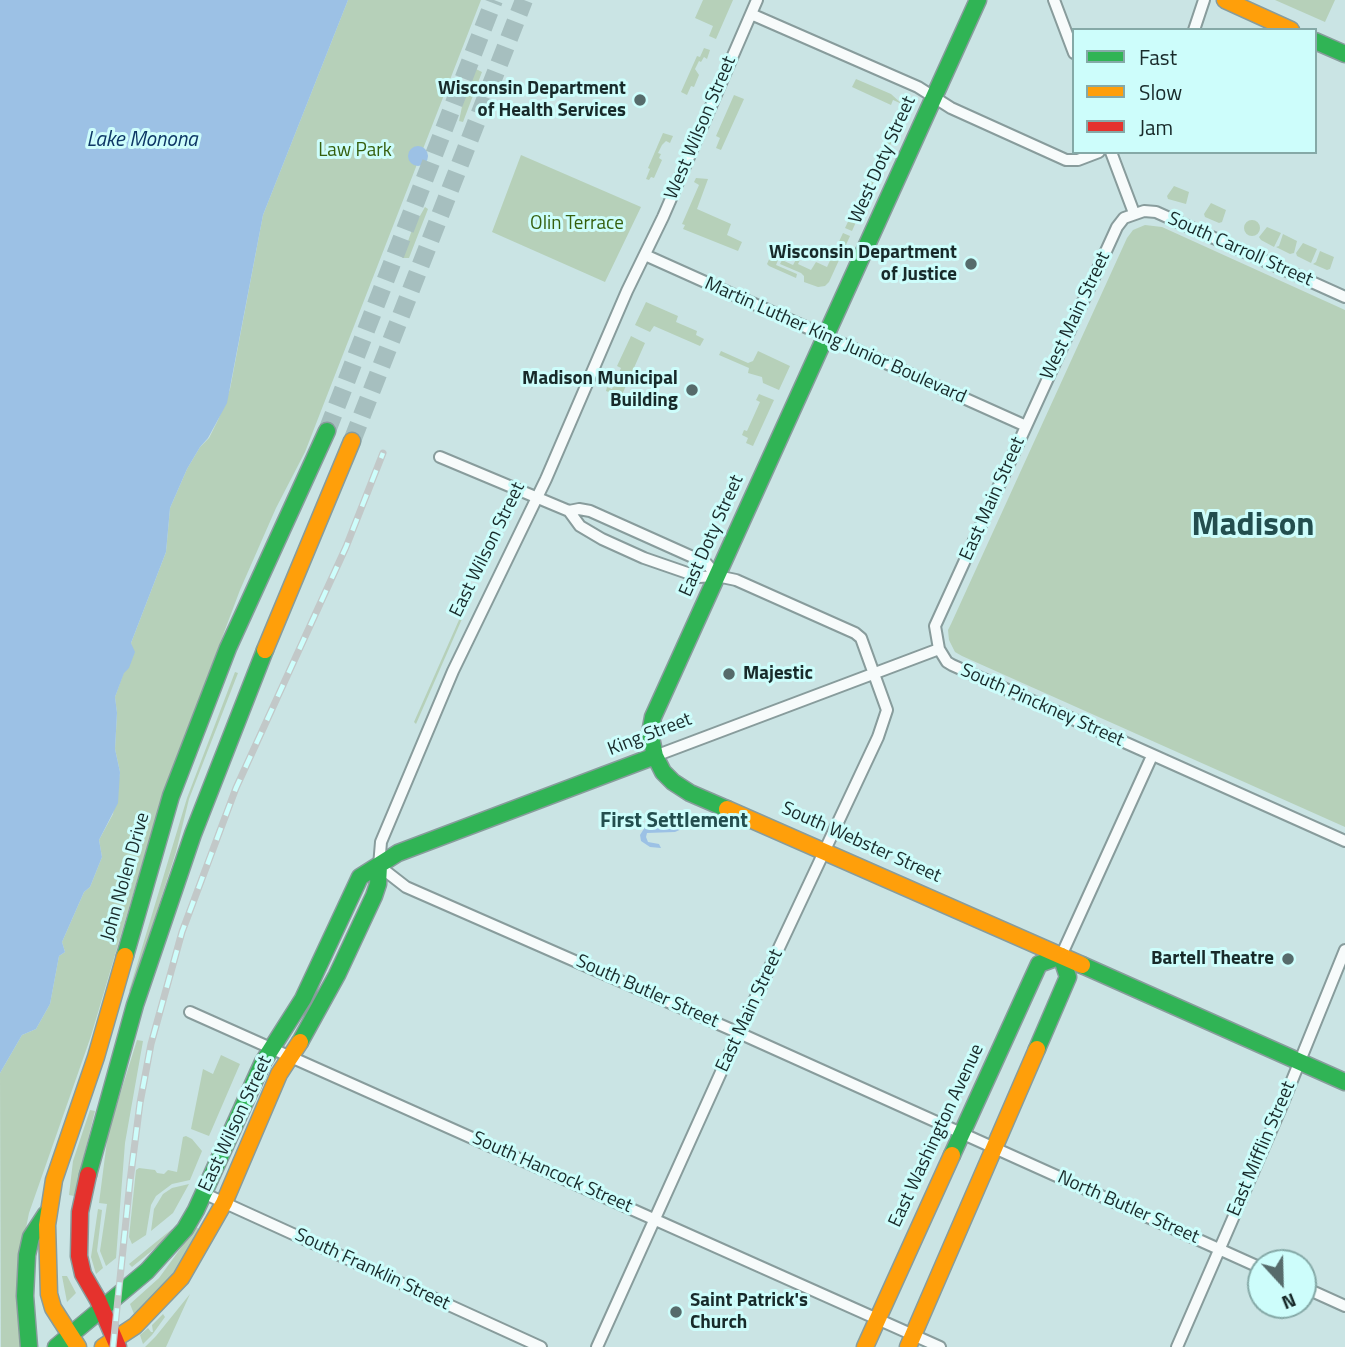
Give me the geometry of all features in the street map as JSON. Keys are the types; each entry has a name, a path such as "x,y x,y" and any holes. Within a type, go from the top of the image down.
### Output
{"street":[{"name":"West Wilson Street","path":"645,255 757,0"},
{"name":"West Doty Street","path":"826,336 978,0"},
{"path":"1054,0 1072,48"},
{"path":"1195,28 1204,0"},
{"path":"1225,0 1287,28"},
{"path":"751,14 918,87 951,108 1066,160 1078,160 1094,154"},
{"path":"1317,42 1345,54"},
{"path":"1112,154 1134,213"},
{"name":"South Carroll Street","path":"1134,213 1156,212 1345,296"},
{"name":"West Main Street","path":"1026,426 1117,227 1124,218 1134,213"},
{"name":"Martin Luther King Junior Boulevard","path":"645,255 1026,426"},
{"name":"East Wilson Street","path":"112,1344 145,1317 181,1278 224,1203 279,1074 321,1007 374,896 378,884 381,842 431,722 536,498 645,255"},
{"name":"East Doty Street","path":"655,756 650,733 651,722 826,336"},
{"name":"East Main Street","path":"939,649 935,626 1026,426"},
{"name":"John Nolen Drive","path":"74,1341 53,1308 49,1294 46,1257 48,1212 54,1180 96,1057 171,796 228,648 327,431"},
{"path":"112,1344 102,1308 79,1263 80,1212 95,1145 131,1017 193,834 259,664 352,441"},
{"path":"440,457 569,511 580,526 621,548 699,578 717,576 736,580 859,635 874,674"},
{"path":"569,511 590,511 706,563 717,576"},
{"name":"King Street","path":"379,866 398,853 939,649"},
{"name":"South Pinckney Street","path":"939,649 952,665 1345,841"},
{"name":"East Main Street","path":"597,1347 887,715 874,674"},
{"name":"South Webster Street","path":"655,756 663,772 681,788 1345,1082"},
{"path":"910,1341 1068,977 1061,956 1152,756"},
{"name":"East Wilson Street","path":"55,1347 74,1341 102,1308 135,1282 165,1253 191,1219 263,1062 303,999 360,877 379,866"},
{"name":"South Butler Street","path":"379,866 406,887 995,1147"},
{"name":"East Mifflin Street","path":"1177,1347 1345,950"},
{"name":"East Washington Avenue","path":"865,1347 1039,964 1061,956"},
{"name":"South Hancock Street","path":"190,1012 876,1320 910,1341 940,1347"},
{"name":"North Butler Street","path":"995,1147 1247,1262"},
{"name":"South Franklin Street","path":"203,1194 541,1347"},
{"path":"29,1347 25,1296 27,1255 31,1237 48,1212"},
{"path":"1317,1293 1345,1306"}],"green space":[{"name":"Law Park","path":"348,0 481,0 305,452 276,508 240,590 161,800 91,1036 29,1213 23,1243 23,1347 1,1347 0,1073 22,1035 36,1029 50,1004 59,956 65,952 62,942 102,857 99,840 113,814 120,772 115,749 115,697 132,649 131,643 166,552 170,508 187,469 200,447 209,438 230,389 263,215"},
{"path":"703,0 733,0 716,39 709,36 713,26 695,18"},
{"path":"1275,0 1335,0 1325,22"},
{"path":"704,48 710,50 707,59 704,57 699,61 695,69 699,75 687,95 681,92 697,56 700,57"},
{"path":"476,69 482,72 463,122 459,121 464,97"},
{"path":"856,79 891,94 902,104 893,100 891,105 852,87"},
{"path":"734,95 744,99 721,150 716,148 720,138 716,136"},
{"path":"904,114 852,231 845,228 895,124 899,125"},
{"path":"663,133 673,136 670,143 666,141 658,153 661,154 659,158 662,160 654,178 646,179 650,169 648,168"},
{"name":"Olin Terrace","path":"521,155 641,207 605,282 492,232"},
{"path":"696,178 708,179 697,209 731,224 727,235 742,242 738,251 683,229 685,225 682,224 699,185 694,182"},
{"path":"1174,186 1189,192 1186,204 1168,199 1167,196"},
{"path":"1211,203 1226,210 1222,222 1205,217 1204,214"},
{"path":"425,207 428,209 409,258 402,258 412,230"},
{"path":"1249,220 1255,220 1260,228 1258,234 1249,236 1244,231 1244,225"},
{"path":"1145,225 1162,227 1345,310 1345,827 962,656 955,652 949,640 948,630 1127,238 1133,230"},
{"path":"1267,227 1281,233 1274,247 1259,237"},
{"path":"843,233 850,236 825,286 818,287 804,282 801,273 780,264 782,260 793,265 799,254 802,256 798,264 811,270 816,262 827,267"},
{"path":"1283,234 1297,241 1294,253 1290,254 1276,247 1279,246"},
{"path":"1303,243 1317,249 1311,263 1297,256 1296,253"},
{"path":"1320,251 1334,257 1330,269 1313,264"},
{"path":"771,255 779,258 776,265 797,274 796,278 769,266 767,264"},
{"path":"646,302 678,316 676,322 697,331 696,335 704,339 700,346 654,326 650,332 635,325"},
{"path":"631,336 645,343 621,397 606,391 607,387 612,389 621,368 617,366"},
{"path":"721,351 748,363 753,361 758,351 790,366 779,390 763,383 762,377 748,373 749,368 719,355"},
{"path":"759,394 774,400 753,446 746,443 748,438 742,435 744,430 747,431 760,402 756,400"},
{"path":"470,595 472,596 416,724 414,722"},
{"path":"235,672 238,673 189,799 176,852 131,992 129,991 187,798"},
{"path":"137,1040 143,1041 125,1143 116,1258 106,1266 100,1251 107,1204 99,1203 108,1133"},
{"path":"221,1055 240,1064 209,1136 191,1129 203,1069 213,1074"},
{"path":"90,1110 95,1111 74,1196 69,1195 73,1161"},
{"path":"183,1137 192,1139 202,1151 190,1180 172,1184 156,1196 151,1205 146,1235 132,1244 129,1237 136,1170 155,1170 164,1174 168,1170 177,1172"},
{"path":"189,1184 173,1213 151,1231 154,1209 163,1194 172,1188"},
{"path":"98,1209 102,1210 97,1251 103,1268 96,1274 91,1257"},
{"path":"196,1227 199,1229 176,1270 134,1314 130,1304 159,1278"},
{"path":"172,1229 174,1231 170,1236 132,1267 129,1264"},
{"path":"62,1276 67,1276 76,1293 67,1302"},
{"path":"190,1294 166,1347 145,1347 156,1336"},
{"path":"163,1314 165,1317 152,1335 143,1344 140,1335 148,1328 153,1332 152,1325"}],"water":[{"name":"Lake Monona","path":"0,0 348,0 263,215 227,403 187,469 170,508 166,552 131,643 135,652 115,697 115,749 120,772 118,803 99,840 102,857 62,942 65,952 59,956 50,1004 36,1029 22,1035 0,1073"},
{"path":"418,146 425,149 428,156 425,163 418,166 411,163 408,156 411,149"},
{"path":"645,827 686,827 675,832 647,833 648,842 659,844 661,848 650,847 641,841 640,835"}],"tunnel":[{"path":"327,431 494,0"},
{"path":"352,441 524,0"}],"railway":[{"path":"113,1347 140,1103 151,1044 182,932 236,788 346,547 383,453"}],"traffic: fast":[{"path":"727,809 690,793 663,772 655,756 650,733 653,717 978,0"},
{"path":"1317,42 1345,54"},
{"path":"125,956 171,796 228,648 327,431"},
{"path":"88,1175 135,1005 193,834 265,650"},
{"path":"56,1347 147,1271 185,1229 263,1062 303,999 360,877 398,853 655,756"},
{"path":"300,1042 337,975 374,896 379,866"},
{"path":"952,1155 1039,964 1061,956"},
{"path":"1037,1049 1068,977 1061,956"},
{"path":"1082,965 1345,1082"},
{"path":"29,1347 25,1296 27,1255 31,1237 46,1214"}],"traffic: slow":[{"path":"1225,0 1287,28"},
{"path":"265,650 352,441"},
{"path":"727,809 1082,965"},
{"path":"78,1347 53,1308 49,1294 47,1225 54,1180 96,1057 125,956"},
{"path":"103,1347 135,1326 181,1278 224,1203 279,1074 300,1042"},
{"path":"908,1347 1037,1049"},
{"path":"865,1347 952,1155"}],"traffic: jam":[{"path":"88,1175 80,1212 79,1256 83,1274 98,1300 118,1347"}],"place":[{"name":"Wisconsin Department of Health Services","path":"640,100"},
{"name":"Wisconsin Department of Justice","path":"971,264"},
{"name":"Madison Municipal Building","path":"692,390"},
{"name":"Majestic","path":"729,674"},
{"name":"Bartell Theatre","path":"1288,959"},
{"name":"Saint Patrick's Church","path":"676,1312"}],"district":[{"name":"Madison","path":"1253,527"},
{"name":"First Settlement","path":"674,822"}]}
